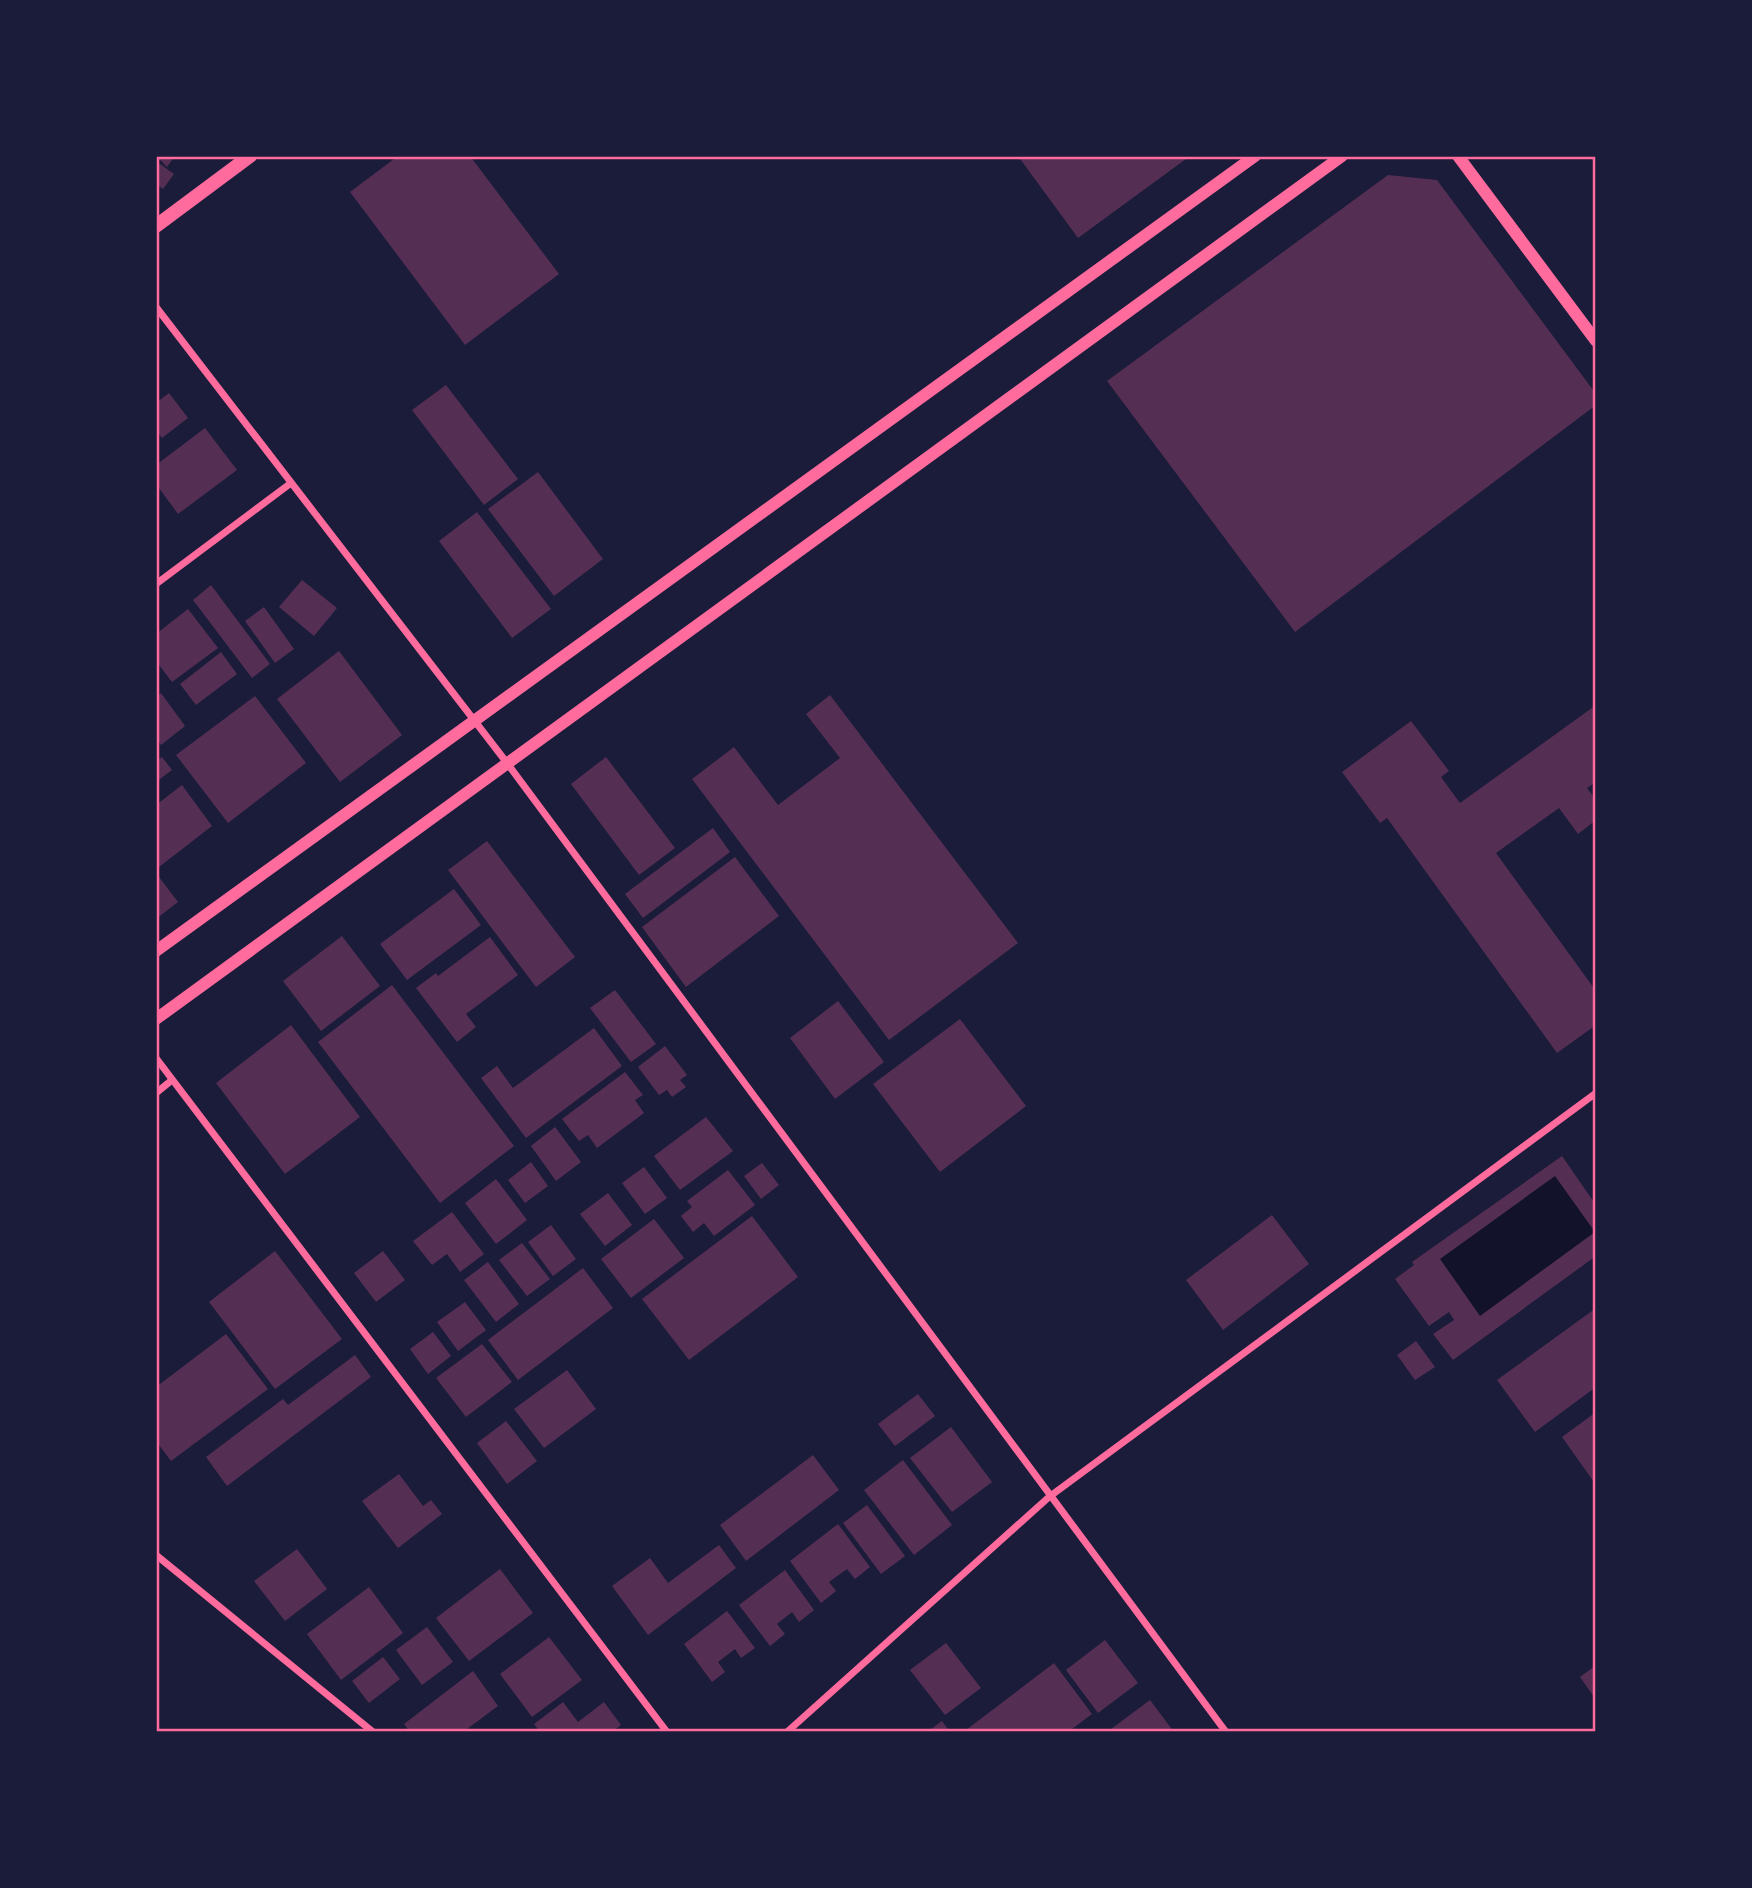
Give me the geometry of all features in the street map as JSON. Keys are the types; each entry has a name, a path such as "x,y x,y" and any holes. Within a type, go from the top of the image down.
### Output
{"main road":[{"path":"156,226 250,156"}],"street":[{"path":"156,951 1255,156"},
{"path":"156,1019 1342,156"},
{"path":"1458,156 1596,341"},
{"path":"156,307 507,763 1049,1497 1226,1732"},
{"path":"156,584 291,483"},
{"path":"156,1058 667,1732"},
{"path":"156,1093 172,1080"},
{"path":"787,1732 1049,1497 1596,1093"},
{"path":"156,1555 373,1732"}],"shaded area":[{"path":"1555,1176 1595,1232 1480,1316 1440,1259"}],"building":[{"path":"156,156 175,156 167,167"},
{"path":"398,156 470,156 559,274 465,345 350,192"},
{"path":"1018,156 1190,156 1078,238"},
{"path":"156,161 174,174 163,189 156,184"},
{"path":"1388,175 1437,180 1596,394 1596,405 1295,632 1107,381"},
{"path":"446,385 518,479 484,505 412,410"},
{"path":"169,393 188,418 162,438 156,430 156,403"},
{"path":"205,428 237,470 178,514 156,484 156,465"},
{"path":"538,472 603,559 554,596 488,509"},
{"path":"477,512 551,609 512,638 439,541"},
{"path":"302,580 337,608 314,636 279,607"},
{"path":"211,585 270,664 252,678 193,600"},
{"path":"264,607 294,649 275,663 245,621"},
{"path":"188,609 218,648 172,682 156,661 156,634"},
{"path":"339,651 402,735 340,782 277,699"},
{"path":"221,652 237,674 196,705 180,684"},
{"path":"161,693 185,726 161,745 156,738 156,698"},
{"path":"830,695 1018,943 889,1040 692,779 734,747 778,805 840,758 806,714"},
{"path":"255,696 306,763 228,823 176,755"},
{"path":"1596,705 1596,782 1587,788 1596,800 1596,820 1578,834 1559,808 1496,853 1596,991 1596,1025 1557,1053 1387,818 1380,823 1342,772 1411,721 1449,771 1441,777 1460,803"},
{"path":"162,757 172,770 156,782 156,761"},
{"path":"606,757 675,848 639,875 571,784"},
{"path":"182,785 212,826 159,867 156,863 156,805"},
{"path":"713,828 730,852 643,918 625,894"},
{"path":"487,841 575,957 536,987 448,870"},
{"path":"735,857 779,916 686,987 642,927"},
{"path":"159,877 178,902 156,919 156,879"},
{"path":"454,889 481,925 407,980 380,944"},
{"path":"342,936 380,986 321,1031 283,981"},
{"path":"490,937 518,975 466,1014 476,1027 457,1042 416,988 436,973 438,976"},
{"path":"392,985 514,1146 440,1203 318,1042"},
{"path":"615,990 656,1044 631,1062 590,1008"},
{"path":"838,1001 884,1062 835,1099 790,1038"},
{"path":"960,1019 1026,1106 940,1172 873,1084"},
{"path":"291,1025 360,1117 285,1174 216,1083"},
{"path":"594,1028 622,1066 526,1138 481,1078 497,1066 513,1088"},
{"path":"665,1046 687,1075 680,1080 686,1087 672,1097 667,1090 659,1095 638,1067"},
{"path":"625,1072 643,1095 635,1100 644,1113 597,1148 588,1135 579,1141 562,1119"},
{"path":"706,1117 733,1151 680,1190 654,1156"},
{"path":"555,1127 581,1162 556,1181 531,1146"},
{"path":"1562,1156 1596,1205 1596,1256 1453,1360 1433,1334 1454,1320 1449,1312 1429,1326 1395,1279 1414,1265 1412,1262","holes":["1555,1176 1595,1232 1480,1316 1440,1259"]},
{"path":"531,1162 548,1186 525,1203 508,1180"},
{"path":"762,1163 779,1185 761,1199 744,1176"},
{"path":"644,1167 667,1198 645,1214 622,1183"},
{"path":"728,1170 755,1205 714,1236 704,1223 693,1232 681,1216 692,1207 687,1201"},
{"path":"496,1179 527,1220 496,1244 465,1203"},
{"path":"608,1193 632,1225 605,1246 580,1214"},
{"path":"452,1212 484,1254 460,1272 447,1254 432,1265 413,1241"},
{"path":"1272,1215 1309,1264 1223,1330 1186,1280"},
{"path":"752,1216 798,1277 689,1360 642,1299"},
{"path":"654,1219 684,1258 631,1298 601,1259"},
{"path":"551,1225 576,1259 553,1276 528,1242"},
{"path":"522,1243 550,1279 527,1296 499,1260"},
{"path":"275,1251 342,1339 275,1389 209,1302"},
{"path":"383,1251 405,1280 376,1302 354,1273"},
{"path":"488,1262 519,1304 496,1322 464,1280"},
{"path":"583,1268 613,1308 518,1380 488,1340"},
{"path":"465,1302 486,1330 458,1351 437,1322"},
{"path":"1596,1308 1596,1387 1535,1432 1497,1380"},
{"path":"433,1332 451,1356 428,1374 410,1349"},
{"path":"226,1334 268,1389 171,1461 156,1441 156,1387"},
{"path":"1416,1341 1435,1367 1415,1380 1397,1355"},
{"path":"482,1344 512,1382 466,1417 436,1378"},
{"path":"355,1355 371,1377 227,1486 206,1457 283,1399 288,1405"},
{"path":"567,1370 596,1409 544,1448 514,1409"},
{"path":"918,1394 935,1416 895,1446 878,1424"},
{"path":"1596,1412 1596,1485 1562,1437"},
{"path":"506,1421 537,1461 507,1484 477,1443"},
{"path":"951,1427 992,1482 952,1512 910,1458"},
{"path":"813,1455 839,1490 746,1561 720,1525"},
{"path":"903,1460 952,1525 914,1555 864,1490"},
{"path":"399,1474 423,1506 431,1500 442,1514 398,1548 362,1501"},
{"path":"867,1505 905,1556 881,1574 843,1523"},
{"path":"838,1524 870,1567 855,1579 847,1569 829,1582 836,1591 821,1603 790,1561"},
{"path":"719,1545 736,1568 648,1635 612,1586 650,1558 668,1583"},
{"path":"297,1549 327,1589 285,1621 254,1581"},
{"path":"500,1569 533,1613 469,1661 436,1618"},
{"path":"785,1570 814,1610 799,1622 792,1612 777,1624 785,1634 770,1646 739,1605"},
{"path":"369,1587 403,1633 341,1680 307,1634"},
{"path":"727,1611 755,1648 741,1658 735,1649 718,1662 725,1672 712,1682 684,1644"},
{"path":"427,1627 453,1662 422,1685 396,1650"},
{"path":"549,1637 582,1680 532,1717 500,1674"},
{"path":"1105,1640 1138,1683 1098,1713 1066,1670"},
{"path":"946,1643 981,1688 945,1715 910,1670"},
{"path":"383,1657 400,1679 369,1703 352,1681"},
{"path":"1054,1663 1092,1714 1068,1732 967,1732 966,1730"},
{"path":"1596,1665 1596,1695 1594,1697 1580,1677"},
{"path":"473,1671 498,1706 463,1732 410,1732 404,1724"},
{"path":"1150,1700 1174,1732 1107,1732"},
{"path":"563,1702 578,1722 604,1702 621,1725 612,1732 540,1732 534,1724"},
{"path":"942,1721 950,1732 927,1732"}]}
